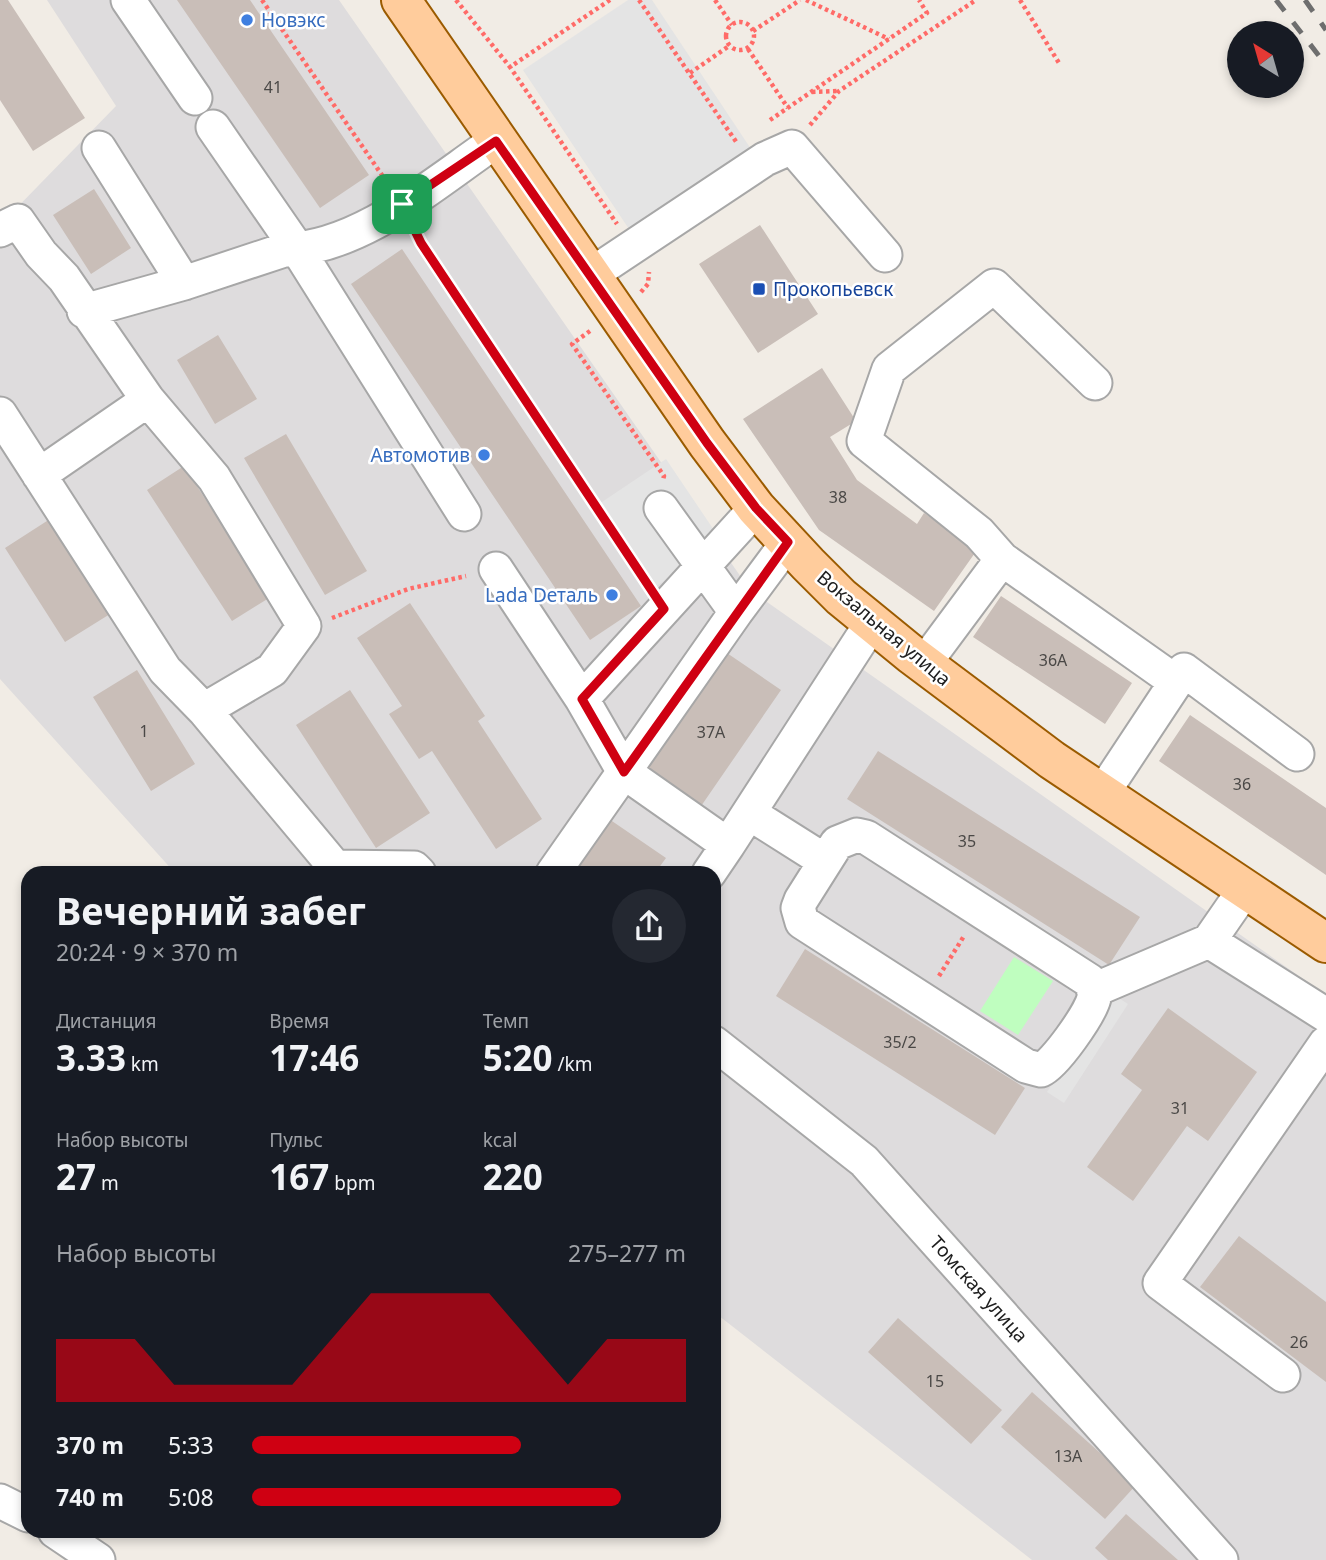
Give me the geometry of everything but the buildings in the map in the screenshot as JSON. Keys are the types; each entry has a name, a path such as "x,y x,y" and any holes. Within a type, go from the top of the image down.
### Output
{"main road":[{"name":"Вокзальная улица","path":"401,0 589,276 707,443 756,508 841,597 924,664 1102,794 1326,943"}],"street":[{"path":"128,0 195,98"},
{"path":"214,127 298,250 464,514"},
{"path":"84,311 184,284 284,250 298,250 365,230 496,141"},
{"path":"589,276 765,159 792,147 885,255"},
{"path":"99,148 184,284"},
{"path":"0,230 18,221 41,254 64,278 84,311 148,400 214,478 304,626 272,670 204,710"},
{"path":"1096,383 994,286 889,369 864,441 979,533 1002,559 1176,682"},
{"path":"39,475 148,400"},
{"path":"0,414 165,670 204,710 334,866"},
{"path":"661,508 736,612"},
{"path":"582,699 756,508"},
{"path":"558,866 788,542"},
{"path":"924,664 1002,559"},
{"path":"496,569 582,699 624,772 728,845"},
{"path":"714,866 873,621"},
{"path":"1102,794 1184,670 1297,754"},
{"path":"749,813 825,861"},
{"path":"857,835 866,837 981,911 1084,976 1094,990 1091,1004 1055,1061 1041,1070 1026,1066 802,922 798,908 825,861 843,839 857,835"},
{"path":"1094,990 1209,941 1245,888"},
{"path":"1209,941 1326,1015"},
{"path":"1283,1376 1160,1283 1326,1043"},
{"name":"Томская улица","path":"721,1049 864,1161 1221,1560"},
{"path":"0,1501 21,1512"},
{"path":"65,1538 98,1560"}],"path":[{"path":"262,0 402,204 421,243 664,609"},
{"path":"456,0 510,67"},
{"path":"639,0 736,144 747,136"},
{"path":"715,0 732,25"},
{"path":"753,31 803,0 889,39"},
{"path":"767,122 927,13 919,0"},
{"path":"792,147 839,91 976,0"},
{"path":"1020,0 1059,62"},
{"path":"747,23 753,31 754,41 748,49 738,51 729,46 725,37 732,25 747,23"},
{"path":"690,74 729,46"},
{"path":"748,49 788,108"},
{"path":"810,93 839,91"},
{"path":"304,626 347,615 408,589 496,569"},
{"path":"923,1000 981,911"}],"shaded area":[{"path":"47,0 339,0 750,590 1326,995 1326,1560 1032,1560 721,1317 721,866 169,866 0,679 0,225 116,106"},
{"path":"628,0 652,0 755,155 633,235 523,70"},
{"path":"666,459 722,542 655,587 599,504"},
{"path":"1111,993 1128,1004 1064,1103 1047,1092"}],"green space":[{"path":"1014,957 1053,981 1018,1035 980,1011"}],"railway":[{"path":"1276,0 1326,65"},
{"path":"1305,0 1326,30"}],"place":[{"name":"Новэкс","path":"247,20"},
{"name":"Прокопьевск","path":"759,289"},
{"name":"Автомотив","path":"484,455"},
{"name":"Lada Dеталь","path":"612,595"}],"route":[{"path":"496,141 707,443 756,508 788,542 624,772 582,699 664,609 421,243 402,204 496,141"}]}
